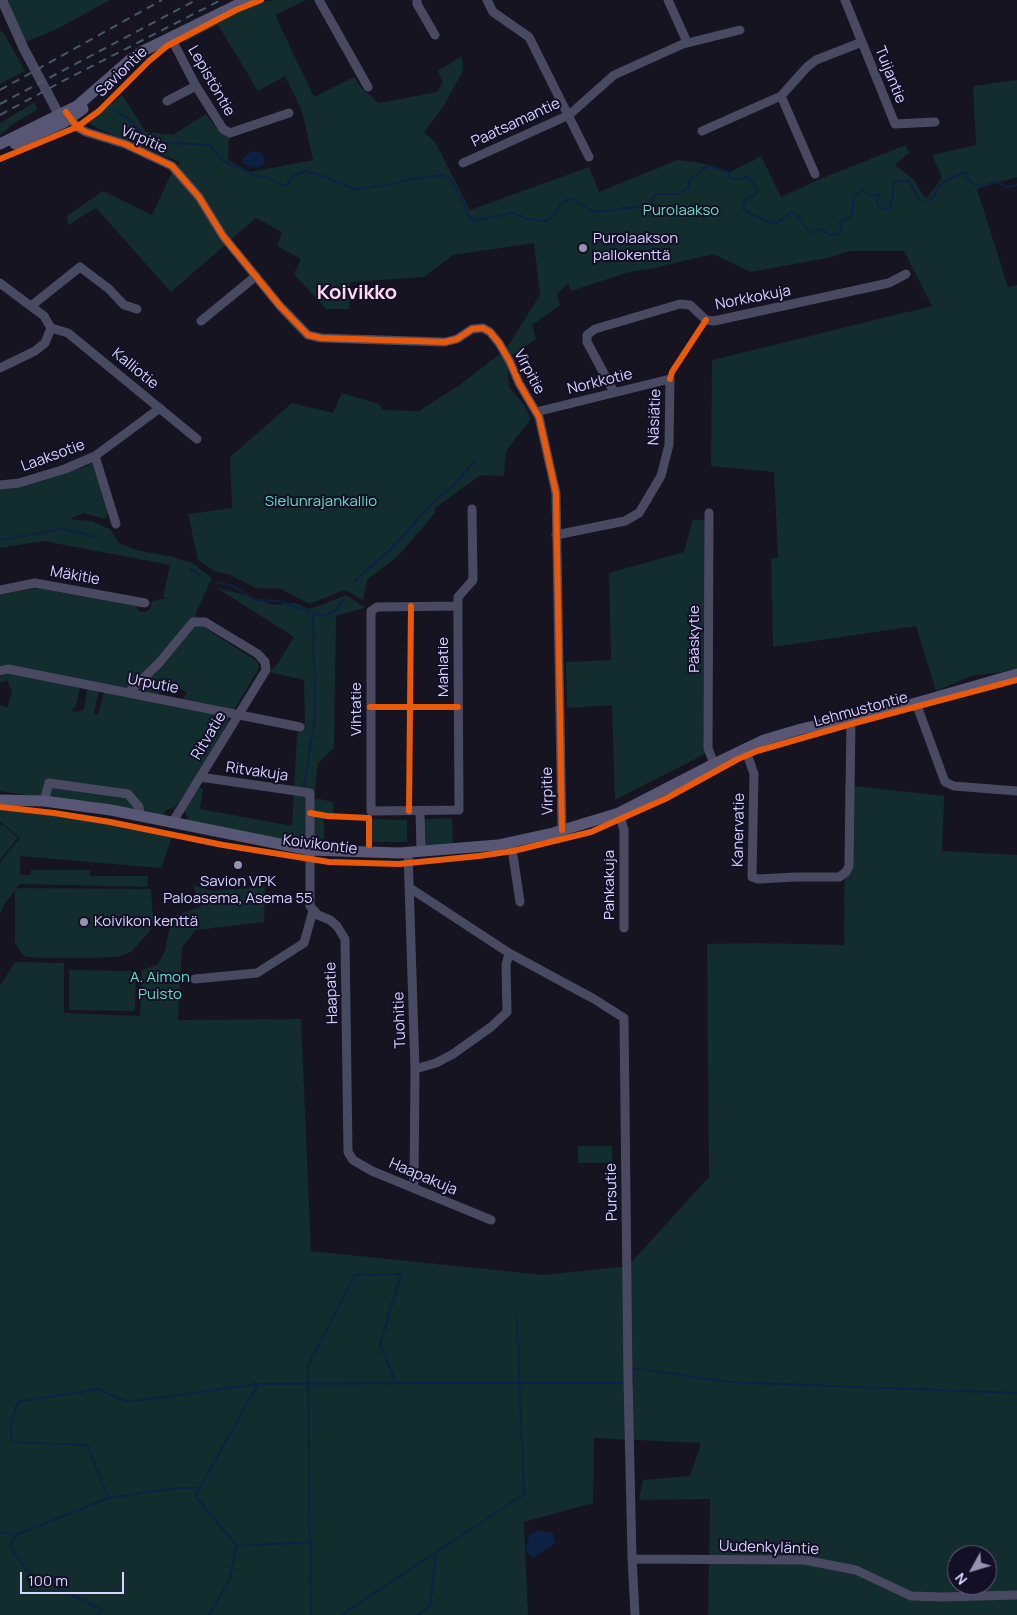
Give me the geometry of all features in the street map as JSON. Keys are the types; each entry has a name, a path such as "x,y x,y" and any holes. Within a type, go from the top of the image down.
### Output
{"main road":[{"name":"Saviontie","path":"0,144 81,111 116,72 144,51 247,0"},
{"name":"Saviontie","path":"0,150 65,117"},
{"name":"Lehmustontie","path":"714,764 745,748 801,729 916,703 1017,674"},
{"name":"Koivikontie","path":"0,800 44,801 140,816 310,850 408,852 460,849 511,842 562,830 619,813 714,764"}],"street":[{"path":"2,0 24,49 65,117"},
{"path":"319,0 368,87"},
{"path":"417,0 417,4 435,36"},
{"path":"487,0 493,12 529,37 589,157"},
{"path":"668,0 687,42"},
{"name":"Tuijantie","path":"845,0 895,124 935,122"},
{"name":"Paatsamantie","path":"463,163 569,115 614,75 687,42 740,30"},
{"name":"Lepistöntie","path":"171,38 196,86 223,129 230,133 289,113"},
{"path":"702,131 781,96 807,67 816,60 862,42"},
{"path":"167,101 196,86"},
{"path":"781,96 815,174"},
{"name":"Virpitie","path":"65,117 86,132 125,144 172,166 199,197 222,236 280,306 308,335 321,338 445,342 457,339 472,329 483,328 490,332 498,343 539,417 556,493 562,830"},
{"path":"31,306 80,268 109,289 124,306 137,309"},
{"name":"Norkkokuja","path":"614,392 588,342 587,335 596,329 680,304 690,306 706,320 714,321 889,283 906,274"},
{"path":"201,321 256,276"},
{"path":"0,283 44,316 50,328 46,343 35,351 0,368"},
{"name":"Kalliotie","path":"50,328 68,334 197,439"},
{"name":"Norkkotie","path":"536,412 670,379"},
{"name":"Näsiätie","path":"556,535 625,521 639,513 661,476 669,444 670,379"},
{"name":"Laaksotie","path":"0,485 19,483 65,469 95,456 160,408"},
{"path":"95,456 116,524"},
{"name":"Mahlatie","path":"409,811 459,814 458,597 472,580 472,509"},
{"name":"Pääskytie","path":"709,513 708,745 714,764"},
{"name":"Mäkitie","path":"0,590 35,583 145,603"},
{"name":"Vihtatie","path":"409,811 371,811 370,614 372,609 377,607 458,606"},
{"name":"Ritvatie","path":"128,693 159,662 194,622 205,622 258,654 265,662 266,670 172,823"},
{"name":"Urputie","path":"0,671 8,669 300,727"},
{"path":"916,703 948,785 1017,791"},
{"name":"Kanervatie","path":"745,748 754,774 752,877 758,879 796,876 839,877 846,872 849,866 851,718"},
{"name":"Ritvakuja","path":"200,777 310,794 310,850"},
{"path":"44,801 50,783 128,794 139,807 140,816"},
{"path":"420,811 421,851"},
{"name":"Pahkakuja","path":"619,813 624,830 624,928"},
{"path":"511,842 520,902"},
{"path":"195,980 257,973 304,943 313,911 309,902 310,850"},
{"name":"Tuohitie","path":"408,852 415,1069 414,1187"},
{"name":"Pursutie","path":"410,888 509,953 594,999 624,1018 624,1170 634,1615"},
{"name":"Haapatie","path":"313,911 337,926 345,939 348,1152"},
{"path":"415,1069 436,1063 453,1054 507,1012 506,972 509,953"},
{"name":"Haapakuja","path":"348,1152 353,1160 372,1171 491,1220"},
{"name":"Uudenkyläntie","path":"633,1559 804,1560 856,1570 911,1596 1017,1595"}],"green space":[{"path":"2,0 110,0 59,28 21,44"},
{"name":"Purolaakso","path":"276,0 306,0 275,15 314,97 354,77 361,88 379,103 437,92 443,82 438,71 462,56 463,71 443,107 424,132 435,142 470,210 589,167 599,192 677,160 701,163 730,172 761,156 781,197 820,179 906,145 909,153 895,165 913,179 926,199 942,178 932,155 976,145 973,86 1017,80 1017,177 977,189 1008,287 1017,285 1017,668 1003,672 971,676 936,691 916,626 773,647 771,558 778,558 774,472 711,466 712,360 932,306 904,251 849,251 832,257 751,272 713,254 655,268 629,272 571,291 568,283 557,295 560,305 532,325 536,339 510,357 506,349 540,295 534,243 453,255 424,277 350,282 349,309 326,309 294,274 301,259 277,246 282,232 256,218 171,292 96,208 68,225 67,216 103,191 152,215 173,170 176,170 180,162 98,129 89,123 122,95 146,132 173,135 206,114 216,128 229,136 228,160 250,172 313,160 302,111 285,76 258,91 218,25 185,42 181,39 255,3"},
{"path":"0,32 3,32 25,71 0,84"},
{"path":"35,102 37,110 13,124 0,135 0,123"},
{"name":"Sielunrajankallio","path":"501,353 507,364 509,387 524,405 531,419 506,451 504,476 481,475 435,508 435,513 397,557 367,580 363,600 345,590 309,604 281,589 256,588 230,575 214,571 198,560 188,514 232,508 230,457 292,403 333,413 342,393 379,404 382,410 419,411 461,384"},
{"path":"94,462 109,508 106,519 83,513 70,519 91,521 110,529 119,543 136,550 173,557 192,563 212,578 195,615 208,630 257,661 259,668 234,710 183,699 187,693 169,681 159,694 0,667 0,595 36,588 136,606 139,611 145,612 150,609 152,601 167,598 163,597 170,565 44,541 0,548 0,488 82,468"},
{"path":"693,519 706,521 705,754 615,800 612,705 567,708 566,662 611,660 609,573 684,552"},
{"path":"215,587 273,605 295,603 308,609 346,595 364,607 336,616 334,748 318,763 314,798 333,802 333,817 324,818 324,847 164,817 0,791 0,705 7,708 12,693 7,680 0,683 0,677 9,673 80,688 76,706 71,711 78,712 84,709 87,689 99,691 94,714 98,715 104,692 228,717 228,723 189,788 174,808 165,810 164,815 188,820 184,810 198,788 203,788 200,809 292,826 297,734 305,722 304,680 270,672 278,663 294,637"},
{"name":"A. Aimon Puisto","path":"845,785 944,796 942,851 1017,855 1017,1615 708,1615 710,1499 639,1500 643,1480 690,1476 701,1443 594,1438 593,1503 524,1522 528,1615 0,1615 0,986 15,962 64,963 64,1013 140,1016 142,970 157,965 165,951 172,916 201,907 193,885 211,891 265,887 264,922 196,930 182,947 178,1020 301,1019 311,1251 544,1275 628,1266 709,1177 707,944 844,945"},
{"path":"0,809 110,821 173,834 161,868 20,856 20,875 30,875 31,870 90,870 90,876 148,876 147,887 20,884 16,888 151,889 152,926 150,931 131,952 118,957 88,958 42,958 26,957 22,954 15,943 15,890 0,914 0,862 20,838 0,821"},
{"path":"452,818 453,844 425,846 425,819"},
{"path":"370,819 407,820 407,842 371,842"},
{"path":"2,824 18,838 0,860 0,826"},
{"path":"69,970 136,971 135,1011 69,1010"},
{"path":"578,1146 612,1146 612,1163 578,1163"}],"water":[{"path":"252,151 262,153 265,162 260,167 251,167 242,162 243,158"},
{"path":"538,1530 553,1533 555,1543 533,1558 525,1550 529,1535"}],"waterway":[{"path":"113,109 129,119 144,136 158,142 209,145 223,161 255,175 270,178 281,185 287,185 293,176 305,171 326,177 354,189 389,185 406,180 441,175 451,180 463,201 468,215 474,221 512,213 527,219 546,221 555,215 560,205 571,198 598,212 635,207 650,208 653,204 652,199 657,194 678,194 688,188 690,180 705,167 712,166 729,173 731,179 740,179 747,176 751,180 757,189 755,195 748,197 744,201 743,207 747,212 777,223 792,212 798,216 811,234 822,229 830,235 839,234 842,229 840,223 843,219 850,217 853,212 853,199 863,190 871,196 879,195 877,203 879,207 887,210 890,208 893,185 896,181 909,181 919,199 926,203 933,197 943,182 964,172 967,174 968,180 976,185 984,186 993,182 1007,187 1017,185"},
{"path":"355,581 392,548 437,498 452,487 475,461"},
{"path":"0,540 62,529 97,537"},
{"path":"189,568 203,577"},
{"path":"216,582 233,586 255,600 279,601 322,616 336,610 343,600"},
{"path":"304,786 315,717 313,613"},
{"path":"311,1615 308,1365 355,1275 401,1274 380,1344 396,1383 624,1383"},
{"path":"341,1615 524,1494 517,1319"},
{"path":"631,1383 633,1383 633,1368 729,1382 1017,1393"},
{"path":"108,1498 87,1445 12,1442 10,1424 18,1402 98,1389 128,1402 258,1384 396,1383"},
{"path":"258,1384 195,1496 237,1546 310,1542"},
{"path":"0,1532 16,1535 108,1498 177,1488 199,1488"},
{"path":"16,1535 10,1547 29,1573 102,1610 98,1615"},
{"path":"209,1615 230,1579 236,1546"},
{"path":"417,1615 430,1606 436,1552"}],"railway":[{"path":"0,90 162,0"},
{"path":"0,104 196,0"},
{"path":"0,115 221,0"}],"cycle path":[{"path":"0,159 77,127 99,111 149,61 167,46 236,10 261,0"},
{"path":"66,112 77,127 86,132 125,144 172,166 199,197 223,236 280,306 308,335 321,338 445,342 457,339 472,329 483,328 490,332 499,343 539,417 556,493 562,830"},
{"path":"670,379 672,372 706,320"},
{"path":"409,811 411,606"},
{"path":"0,807 110,822 223,845 329,862 399,864 479,856 513,851 591,832 665,799 738,759 757,751 1017,680"},
{"path":"370,707 458,707"},
{"path":"310,813 327,816 369,818 369,845"}],"place":[{"name":"Purolaakson pallokenttä","path":"583,248"},
{"name":"Savion VPK Paloasema, Asema 55","path":"238,865"},
{"name":"Koivikon kenttä","path":"84,922"}],"district":[{"name":"Koivikko","path":"357,293"}]}
